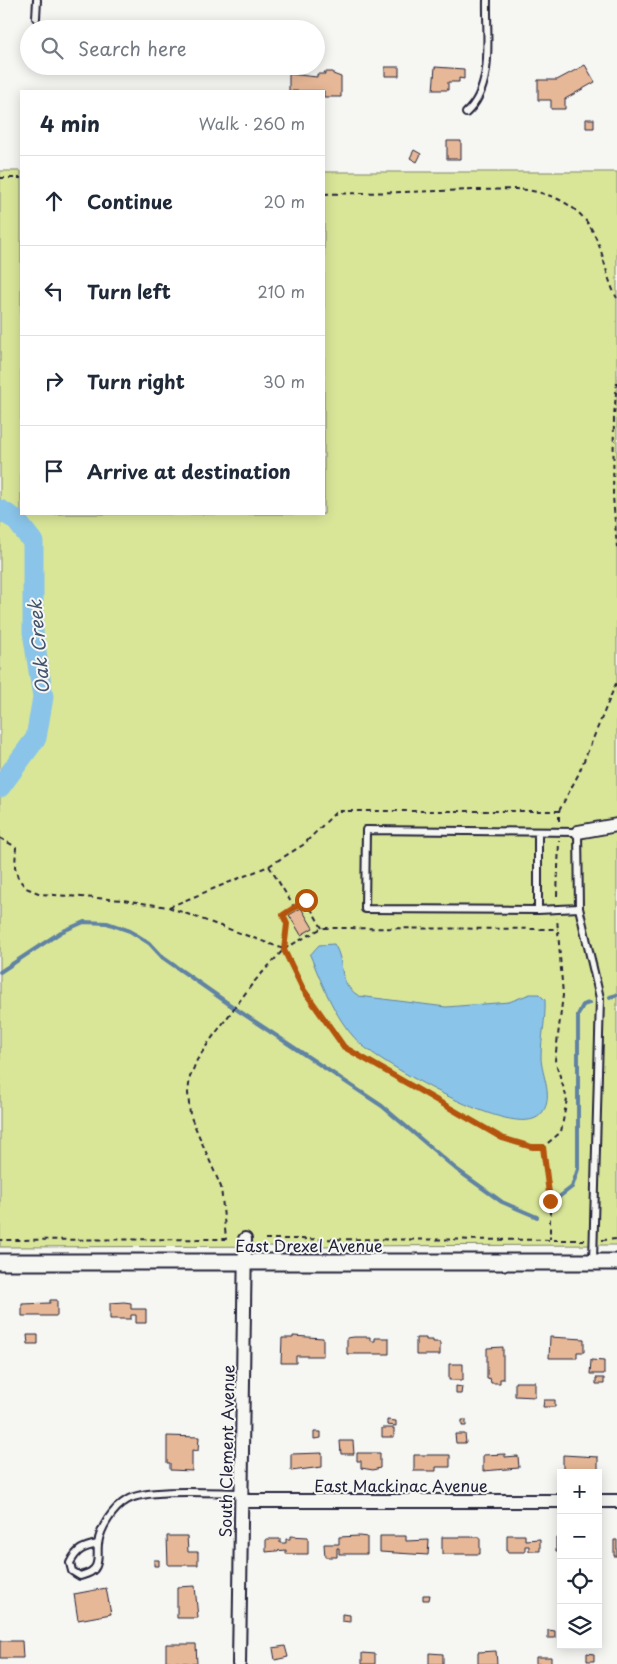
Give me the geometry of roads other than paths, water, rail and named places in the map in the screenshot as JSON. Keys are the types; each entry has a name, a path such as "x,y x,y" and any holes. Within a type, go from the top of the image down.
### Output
{"street":[{"path":"578,832 617,825"},
{"name":"South Clement Avenue","path":"239,1664 245,1239"},
{"name":"East Drexel Avenue","path":"0,1262 617,1262"},
{"name":"East Mackinac Avenue","path":"242,1497 557,1501"},
{"path":"602,1501 617,1501"}],"lane":[{"path":"36,18 37,0"},
{"path":"466,113 476,104 486,70 487,0"},
{"path":"579,908 538,910 365,909 366,830 578,832 579,908 600,998 593,1263"},
{"path":"538,832 538,910"},
{"path":"98,1544 83,1547 76,1552 70,1563 72,1571 80,1576 89,1574 95,1567 98,1544 103,1528 118,1506 137,1496 242,1497"}],"water":[{"path":"334,944 338,951 344,978 352,990 359,996 446,1007 509,1002 530,994 539,994 545,1000 541,1057 547,1094 545,1109 540,1115 526,1120 505,1118 479,1110 423,1083 363,1046 338,1016 310,955 319,945"}],"waterway":[{"name":"Oak Creek","path":"0,510 15,519 33,542 33,632 43,697 36,738 0,787"},
{"path":"0,972 61,932 84,922 107,923 130,931 149,943 162,957 239,1011 382,1106 456,1169 502,1202 537,1217"},
{"path":"610,997 617,995"},
{"path":"559,1197 572,1187 578,1169 578,1015 583,1005 589,1003"}]}
